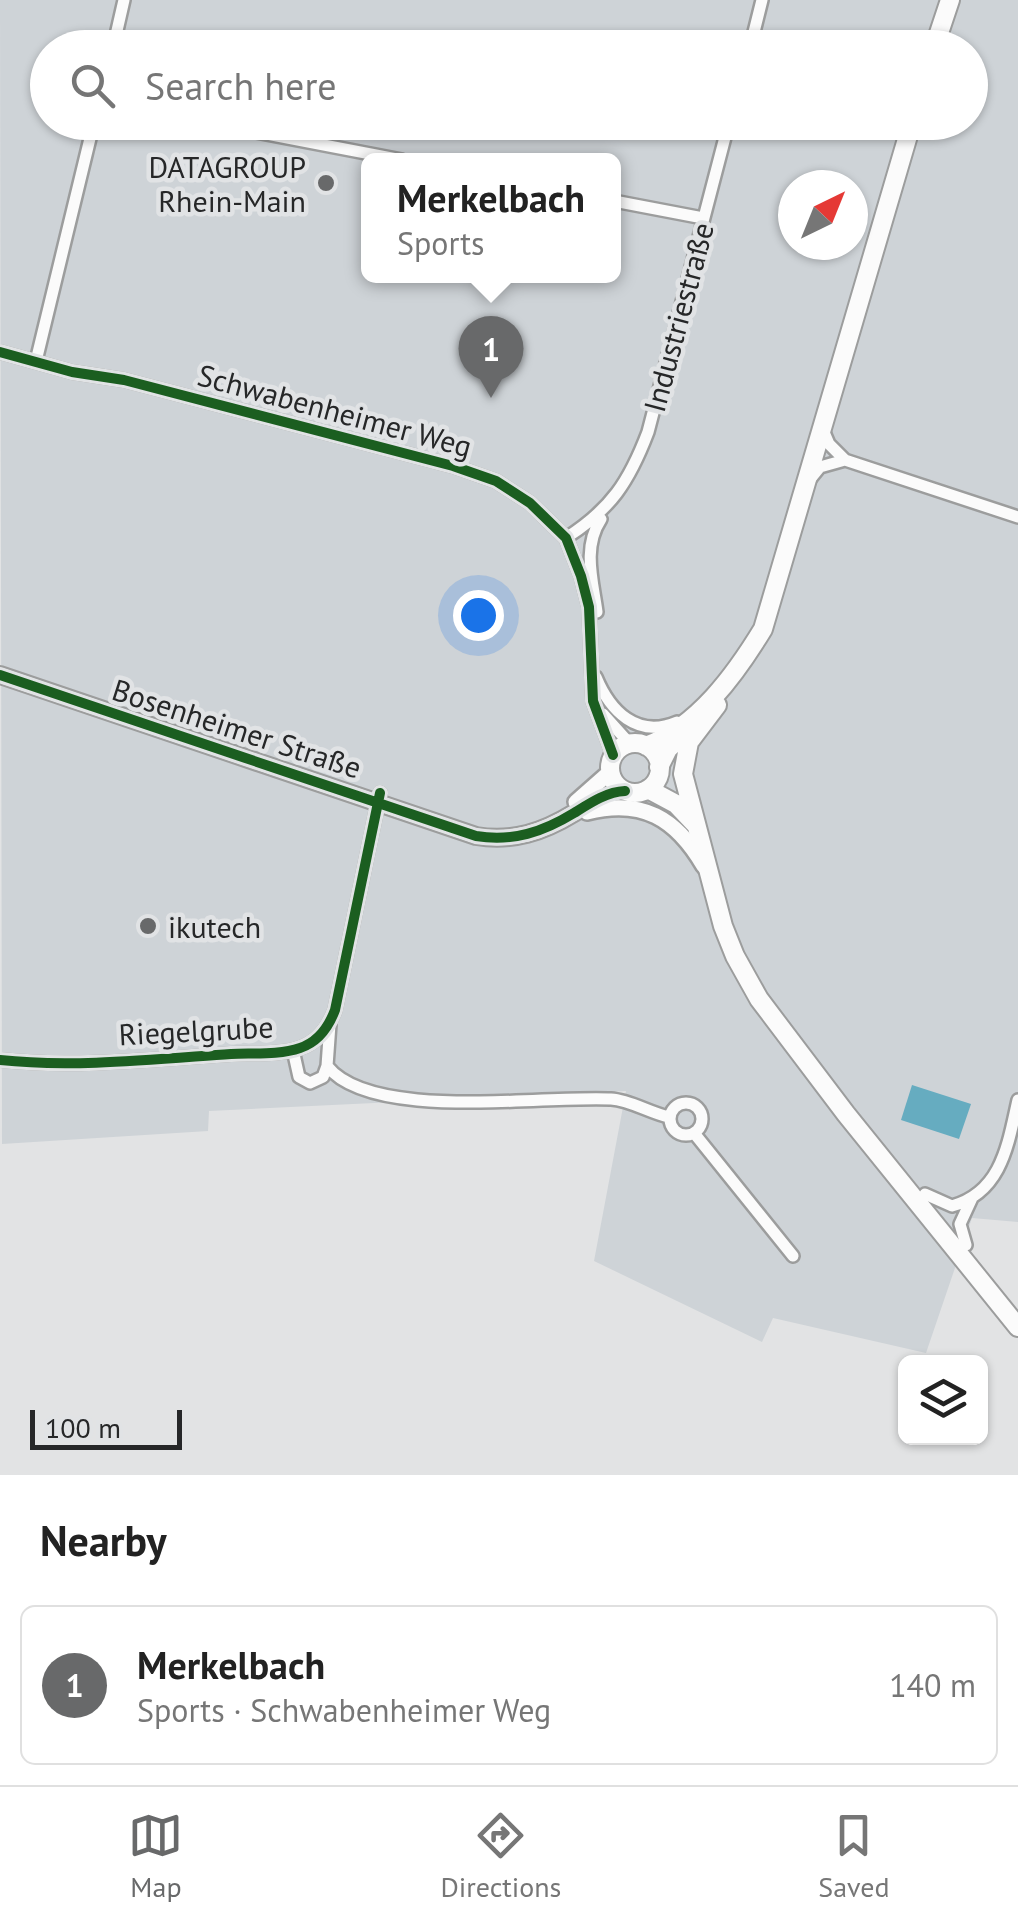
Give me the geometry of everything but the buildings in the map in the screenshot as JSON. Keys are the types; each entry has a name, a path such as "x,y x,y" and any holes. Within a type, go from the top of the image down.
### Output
{"main road":[{"path":"936,30 939,0"},
{"path":"938,30 950,0"},
{"path":"907,140 763,629 694,733 685,752 683,774 723,926 748,982 846,1114 1018,1327"},
{"path":"715,701 668,750 655,777 625,791 618,786 612,764 638,745 677,730 715,701"},
{"path":"638,745 655,755 655,777 696,822"},
{"path":"816,1071 854,1106 1018,1309"}],"street":[{"path":"117,30 124,0"},
{"path":"754,30 762,0"},
{"path":"940,30 958,0"},
{"path":"36,361 90,140"},
{"path":"298,140 366,153"},
{"name":"Industriestraße","path":"593,668 597,654 597,610 589,555 593,531 637,462 648,432 725,140"},
{"path":"621,202 703,218"},
{"name":"Schwabenheimer Weg","path":"0,352 72,372 124,380 465,470 514,491 566,538 582,576 589,607 596,712 612,764"},
{"path":"823,430 829,444 845,460 1018,517"},
{"path":"808,482 820,467 845,460"},
{"name":"Industriestraße","path":"566,538 610,504"},
{"name":"Bosenheimer Straße","path":"0,666 491,839 528,835 614,792 625,791"},
{"name":"Schwabenheimer Weg","path":"593,668 606,699 622,718 635,724 667,726 715,701"},
{"name":"Schwabenheimer Weg","path":"593,668 604,717 638,745"},
{"name":"Bosenheimer Straße","path":"0,675 483,830 524,828 556,814 594,788 612,764"},
{"path":"379,797 330,1024 327,1066 336,1076 358,1087 418,1101 618,1100 669,1117"},
{"path":"568,816 618,806 647,811 688,841 712,880"},
{"name":"Riegelgrube","path":"0,1060 71,1063 292,1050 304,1047 330,1024"},
{"name":"Riegelgrube","path":"292,1050 299,1077 310,1083 322,1078 327,1066"},
{"path":"966,1245 960,1224 973,1197 999,1170 1018,1100"},
{"path":"686,1102 695,1106 702,1118 694,1133 678,1134 671,1127 669,1117 677,1105 686,1102"},
{"path":"694,1133 793,1256"},
{"path":"925,1194 952,1206 973,1197"}],"shaded area":[{"path":"0,0 1018,0 1018,1222 972,1218 926,1353 773,1318 762,1342 594,1261 626,1091 209,1111 208,1131 2,1144"}],"water":[{"path":"912,1085 971,1104 959,1139 901,1120"}],"cycle path":[{"path":"0,352 72,372 124,380 453,466 496,481 530,503 566,538 581,576 589,607 593,701 613,755"},
{"path":"0,675 476,836 503,838 527,834 605,796 625,791"},
{"path":"0,1060 145,1060 266,1053 292,1050 312,1042 335,1010 380,793"}],"place":[{"name":"DATAGROUP Rhein-Main","path":"326,183"},
{"name":"Merkelbach","path":"491,398"},
{"name":"ikutech","path":"148,926"}]}
